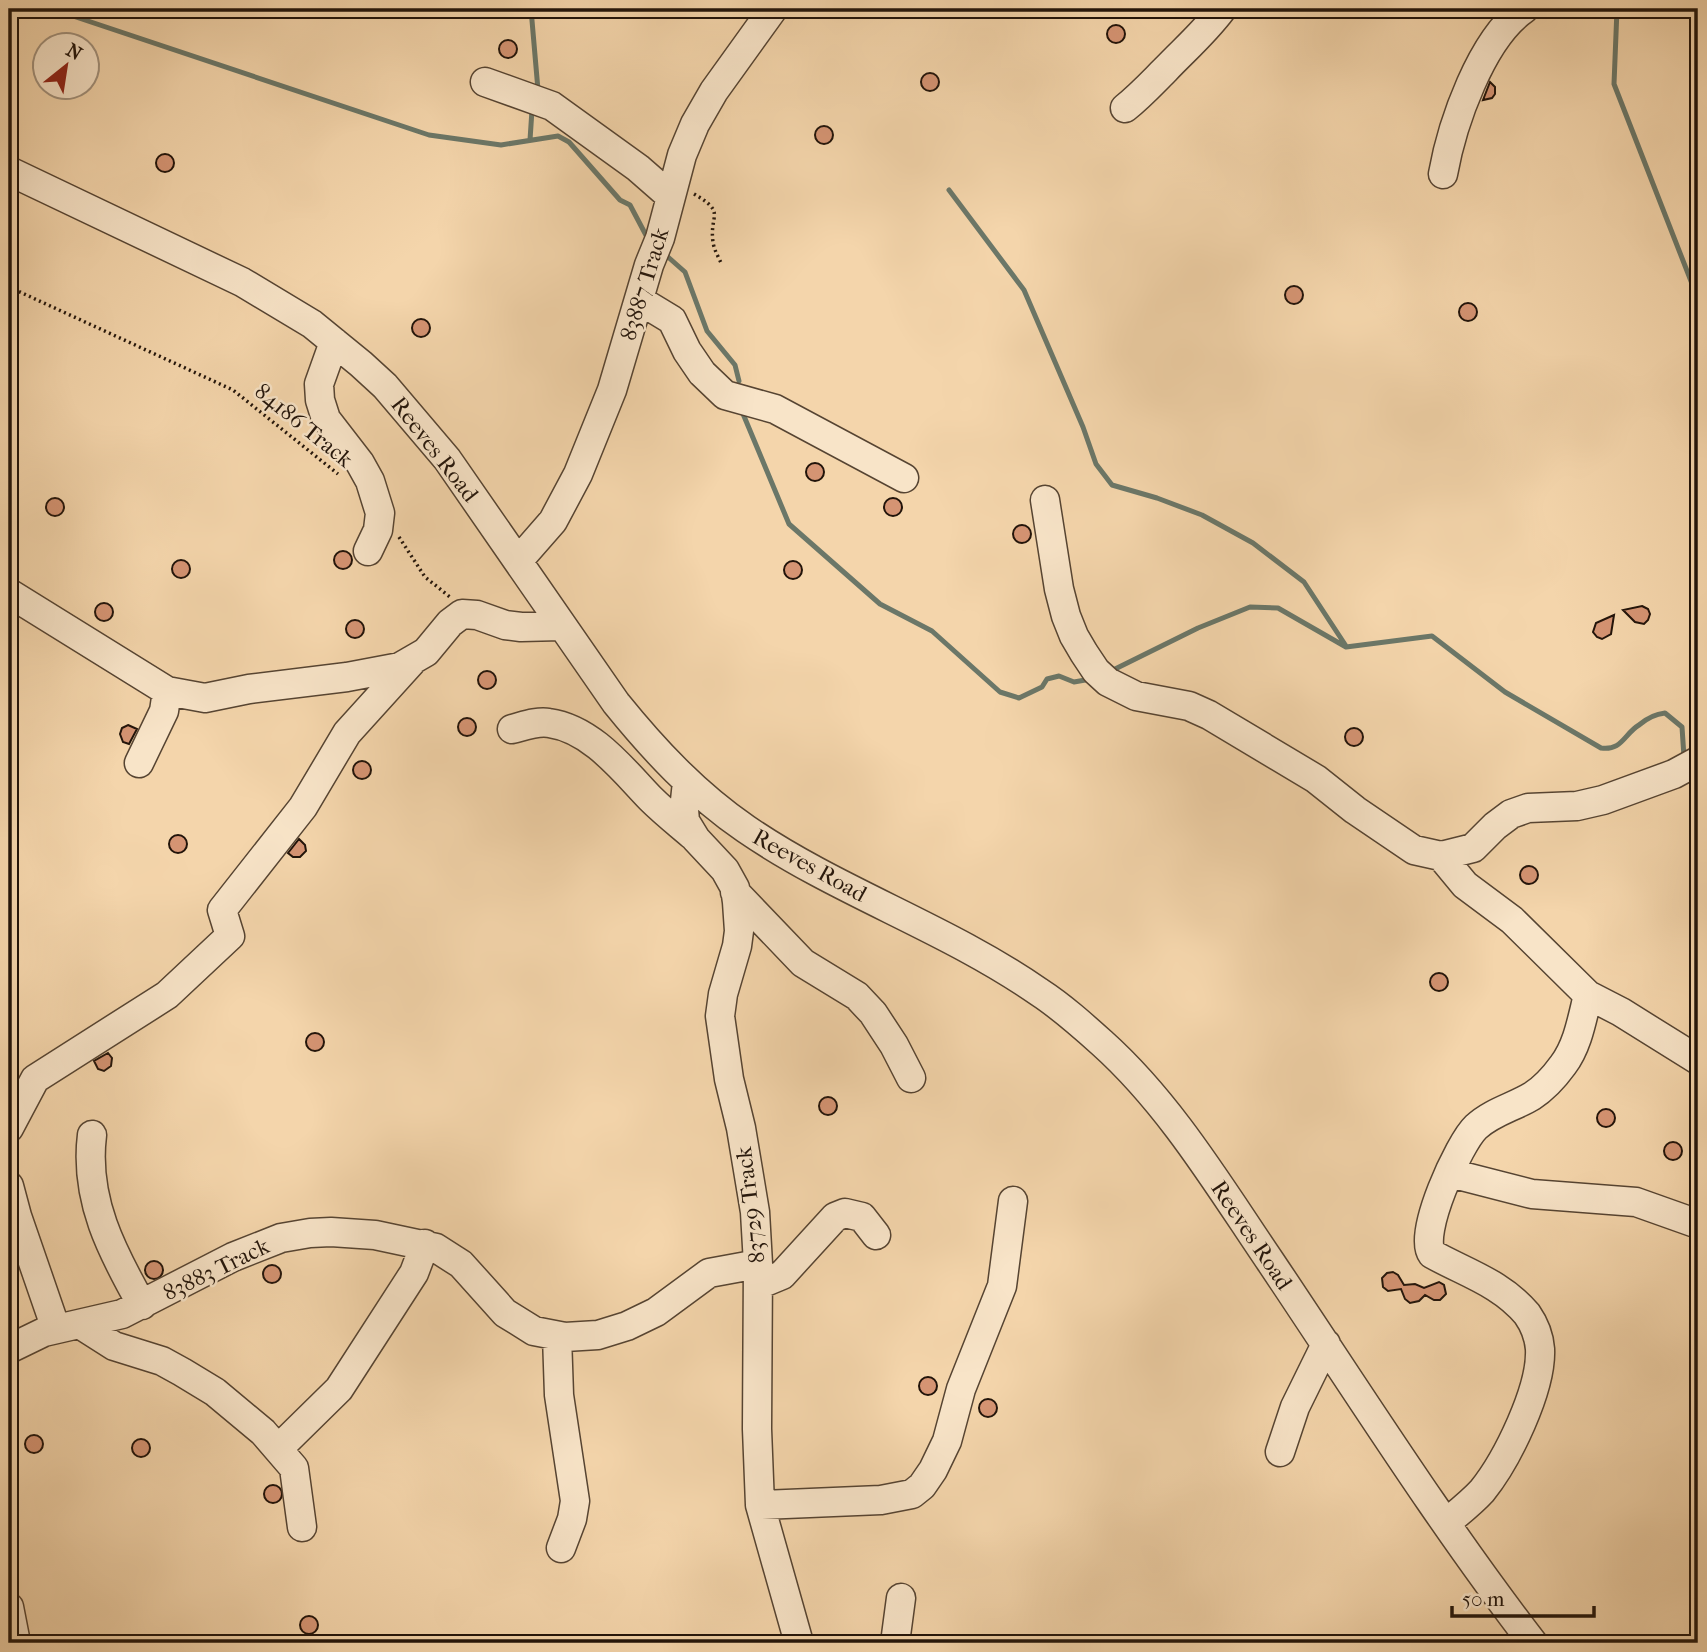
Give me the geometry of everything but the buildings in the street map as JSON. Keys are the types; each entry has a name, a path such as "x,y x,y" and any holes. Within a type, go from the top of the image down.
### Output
{"street":[{"name":"83887 Track","path":"518,561 553,521 578,474 612,390 660,238 682,155 703,109 774,9"},
{"path":"1125,108 1149,89 1205,32 1223,9"},
{"path":"1443,174 1448,143 1478,68 1509,19 1524,9"},
{"path":"485,82 552,106 672,189"},
{"name":"Reeves Road","path":"9,171 242,282 312,324 385,386 419,424 447,459 616,703 644,738 687,782 742,827 807,867 987,960 1038,991 1105,1046 1138,1079 1194,1151 1446,1523 1533,1643"},
{"path":"639,300 672,320 687,351 702,373 725,394 775,409 904,478"},
{"path":"334,342 319,384 320,400 326,419 360,463 370,481 380,513 379,530 368,551"},
{"path":"1045,500 1066,616 1074,636 1096,671 1108,682 1136,695 1168,700 1209,715 1316,779 1355,810 1414,850 1441,856 1473,848 1511,814 1528,808 1577,806 1604,800 1674,774 1698,761"},
{"path":"9,593 167,691 205,698 248,689 347,677 400,667 426,652 450,623 462,614 477,615 513,626 562,626"},
{"path":"9,1128 35,1079 167,995 230,936 222,910 303,807 347,733 414,659"},
{"path":"139,763 164,711 167,691"},
{"path":"512,729 536,723 550,723 586,738 611,757 653,801 696,839"},
{"name":"83729 Track","path":"687,782 685,821 696,839 725,870 735,892 739,931 720,1016 729,1079 753,1192 758,1275 757,1429 760,1505 799,1643"},
{"path":"1441,856 1465,885 1512,920 1588,995 1621,1012 1698,1060"},
{"path":"735,892 803,963 857,996 873,1013 911,1078"},
{"path":"1446,1523 1483,1489 1507,1451 1532,1392 1540,1349 1537,1331 1528,1316 1493,1284 1440,1259 1429,1250 1429,1230 1464,1142 1476,1127 1490,1117 1535,1094 1562,1067 1573,1050 1588,995"},
{"path":"92,1135 89,1160 91,1179 104,1232 142,1305"},
{"path":"1450,1173 1532,1194 1636,1202 1698,1224"},
{"path":"9,1186 17,1216 68,1327 114,1346 162,1361 215,1392 263,1432 294,1468 302,1527"},
{"path":"760,1505 881,1500 912,1493 922,1486 933,1471 947,1441 961,1389 1002,1286 1013,1200"},
{"name":"83883 Track","path":"9,1349 33,1337 122,1314 222,1262 281,1238 331,1232 375,1235 425,1244 445,1252 461,1264 505,1313 527,1327 556,1336 572,1337 598,1335 627,1326 656,1312 709,1273 782,1275 835,1217 845,1213 862,1217 876,1235"},
{"path":"278,1448 339,1389 414,1273 425,1244"},
{"path":"556,1336 559,1395 575,1501 572,1520 561,1548"},
{"path":"1280,1452 1296,1407 1326,1344"},
{"path":"895,1643 901,1598"},
{"path":"9,1607 16,1643"}],"path":[{"path":"672,189 710,204 715,211 713,243 722,265"},
{"name":"84186 Track","path":"9,287 233,390 346,481"},
{"path":"380,513 389,522 425,577 460,602"}],"waterway":[{"path":"52,9 429,135 501,145 558,136 569,142 620,200 630,205 648,239"},
{"path":"531,9 538,90"},
{"path":"1617,9 1614,84 1698,299"},
{"path":"530,140 532,110"},
{"path":"949,190 1024,290 1083,427 1096,464 1112,485 1202,515 1253,543 1304,582 1346,646"},
{"path":"668,257 685,272 707,331 735,365 739,381"},
{"path":"741,409 789,524 880,604 932,631 1000,692 1019,698 1042,687 1047,679 1059,676 1074,682 1091,679"},
{"path":"1109,672 1198,628 1250,607 1278,608 1346,647 1432,636 1505,692 1601,748 1614,747 1645,721 1665,713 1682,727 1684,757"},
{"path":"1689,775 1698,801"}]}
